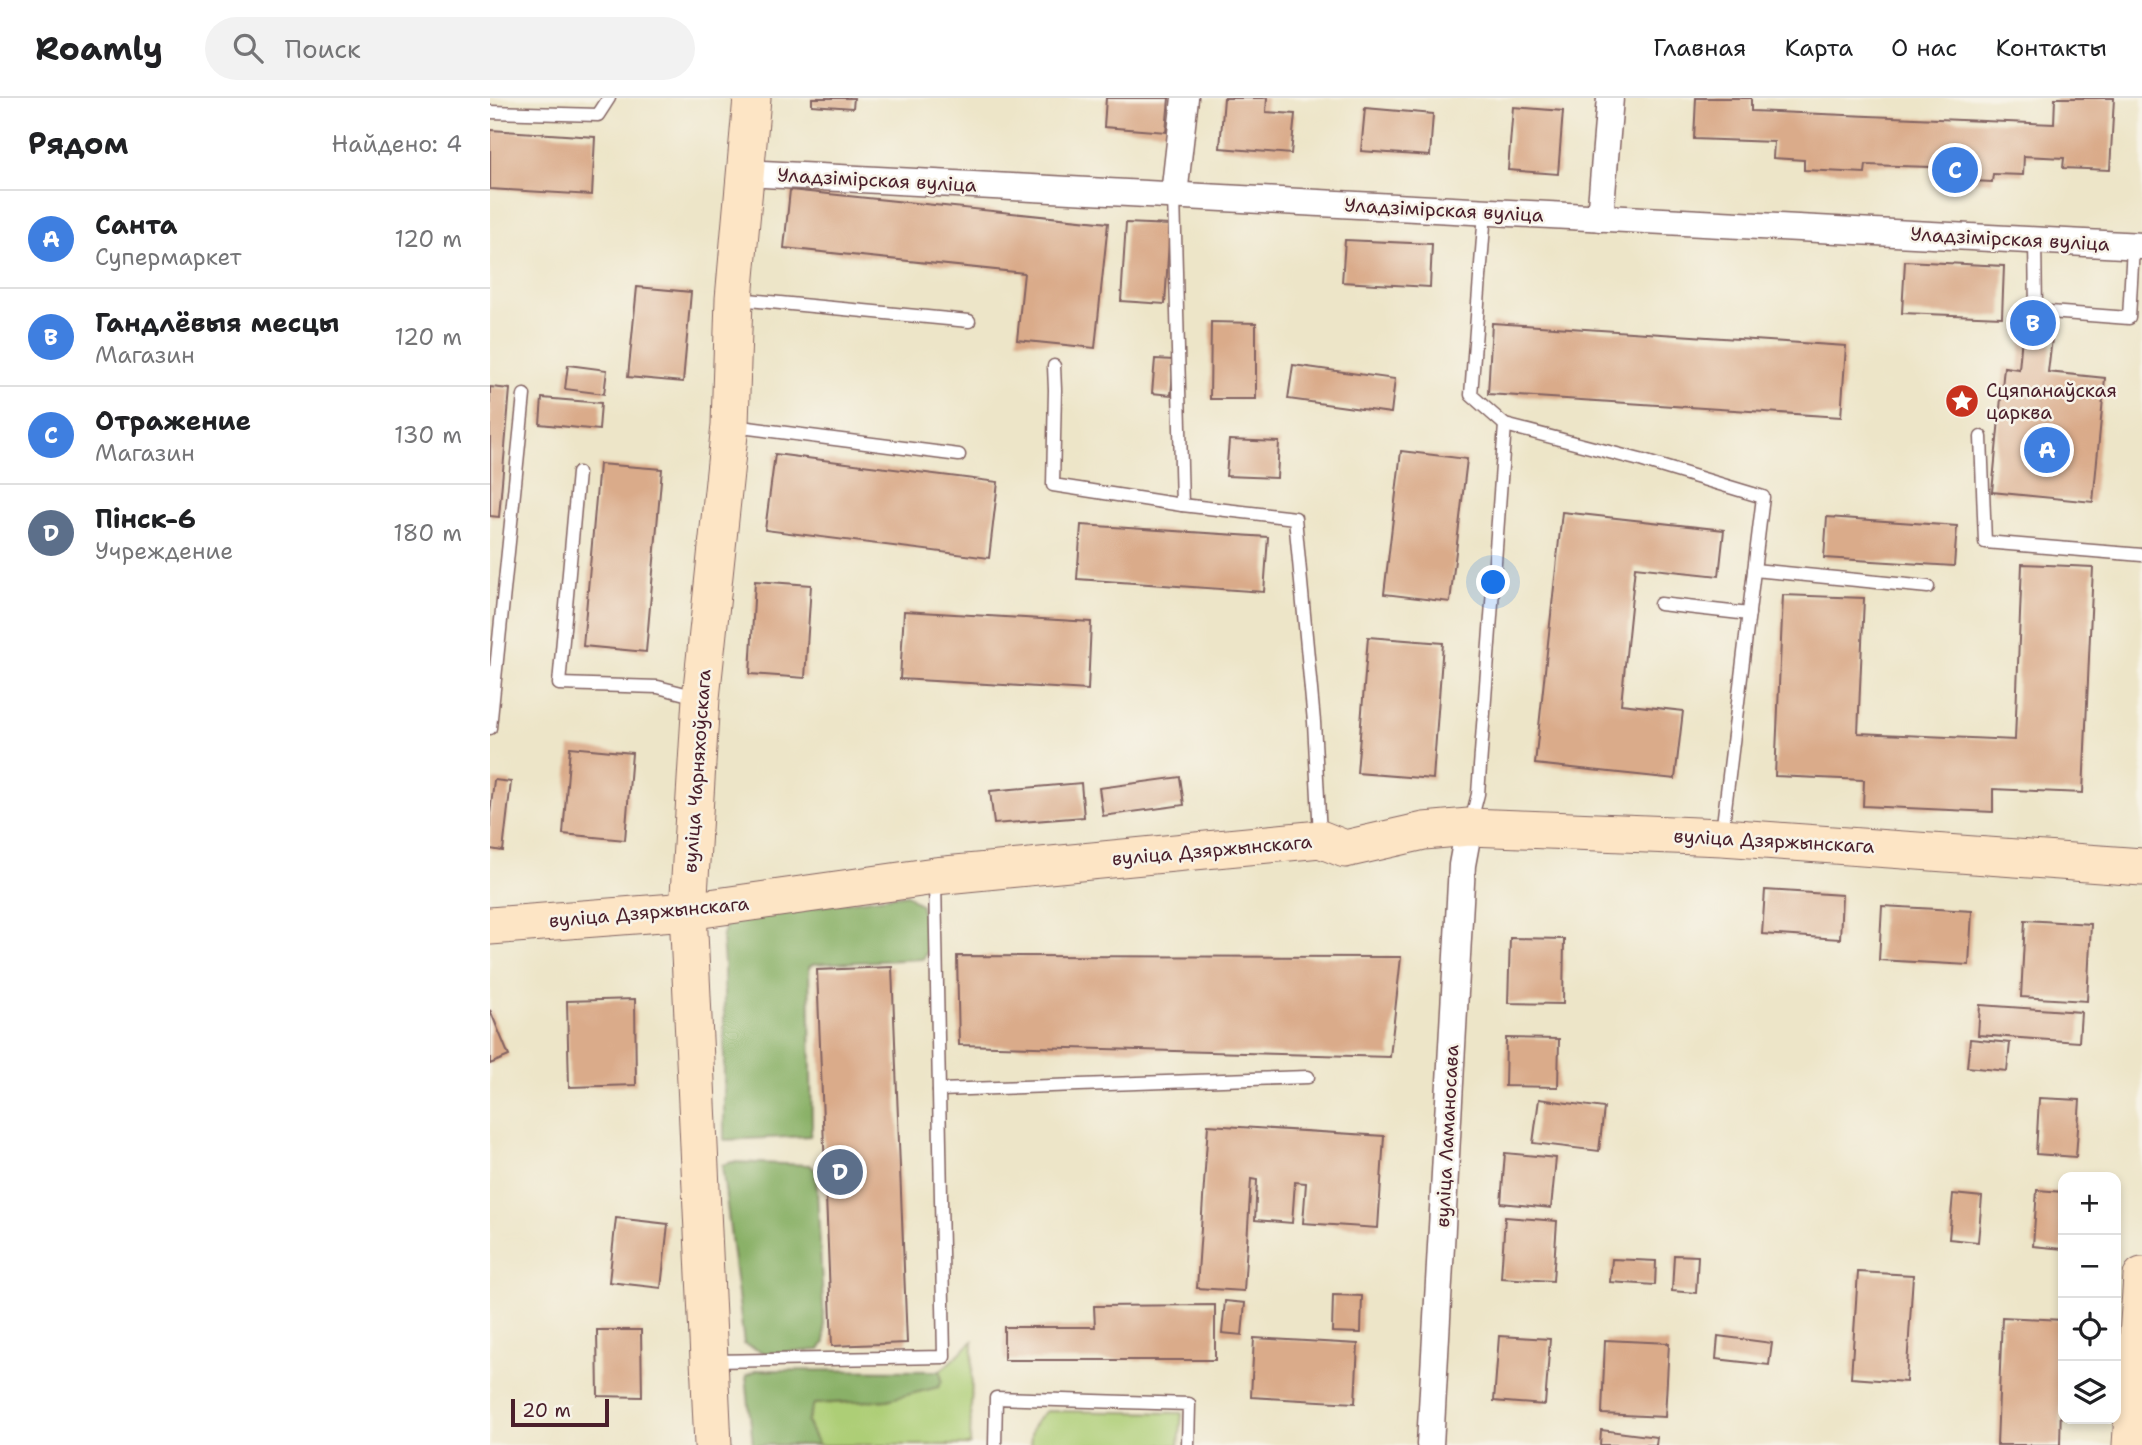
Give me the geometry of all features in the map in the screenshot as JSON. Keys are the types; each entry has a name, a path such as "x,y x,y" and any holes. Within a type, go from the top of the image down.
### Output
{"street":[{"name":"вуліца Чарняхоўскага","path":"713,1445 688,911 701,698 730,425 734,299 752,98"},
{"path":"1174,195 1185,98"},
{"path":"1600,218 1610,98"},
{"name":"Уладзімірская вуліца","path":"745,173 2137,246"},
{"name":"вуліца Дзяржынскага","path":"490,926 688,911 935,876 1320,839 1345,849 1424,831 1469,827 1722,837 2142,867"},
{"name":"вуліца Ламаносава","path":"1430,1445 1462,865 1469,827"},
{"path":"2131,1445 2142,1276"}],"lane":[{"path":"490,111 598,115 609,98"},
{"path":"1174,195 1182,505"},
{"path":"1485,212 1471,395 1504,425 1640,460 1763,497 1722,837"},
{"path":"2035,240 2036,311 2129,318 2137,246"},
{"path":"734,299 969,321"},
{"path":"1054,366 1053,485 1182,505 1295,518 1314,722 1320,839"},
{"path":"490,728 524,395"},
{"path":"730,425 959,455"},
{"path":"1469,827 1478,794 1504,425"},
{"path":"1981,437 1985,542 2142,555"},
{"path":"578,473 559,684 658,687 701,698"},
{"path":"1754,569 1928,587"},
{"path":"1660,604 1749,614"},
{"path":"708,1361 944,1357 935,876"},
{"path":"939,1090 1308,1077"},
{"path":"995,1445 996,1398 1189,1404 1188,1445"}],"green space":[{"path":"906,894 921,905 928,950 923,959 814,964 809,967 810,1136 724,1140 722,938 728,919"},
{"path":"732,1162 810,1165 816,1171 825,1342 820,1350 765,1353 744,1344 722,1165"},
{"path":"973,1341 970,1445 818,1445 807,1422 814,1404 887,1400 942,1381 940,1371"},
{"path":"757,1370 940,1371 942,1381 939,1387 887,1400 814,1404 807,1422 818,1445 753,1445 746,1376"},
{"path":"1046,1411 1182,1413 1179,1445 1031,1445 1034,1426"}],"building":[{"path":"812,98 854,98 853,108 812,105"},
{"path":"1106,98 1169,98 1166,132 1104,127"},
{"path":"1224,98 1267,98 1266,112 1295,114 1291,154 1220,148"},
{"path":"1696,98 1751,98 1751,111 2054,124 2055,98 2114,98 2110,170 2063,168 2064,158 2024,156 2023,175 1993,174 1992,182 1931,179 1932,167 1866,165 1865,173 1804,170 1804,160 1773,158 1774,142 1694,139"},
{"path":"1513,107 1563,111 1558,174 1508,170"},
{"path":"1365,108 1433,114 1430,156 1361,151"},
{"path":"490,130 595,137 592,195 490,189"},
{"path":"790,190 1108,223 1095,348 1017,340 1024,273 784,248"},
{"path":"1126,223 1170,225 1165,304 1121,301"},
{"path":"1345,240 1432,244 1430,287 1342,282"},
{"path":"1905,261 2004,266 2002,317 1902,313"},
{"path":"637,287 691,292 683,382 628,377"},
{"path":"1211,322 1256,323 1256,399 1210,399"},
{"path":"1492,323 1846,346 1841,417 1488,394"},
{"path":"2022,336 2052,338 2048,372 2105,378 2093,502 1992,492 2004,367 2019,369"},
{"path":"1155,359 1174,360 1171,395 1152,393"},
{"path":"568,365 607,370 604,394 565,389"},
{"path":"1293,365 1395,379 1391,413 1288,399"},
{"path":"490,387 510,389 499,517 490,516"},
{"path":"542,398 601,403 599,430 540,424"},
{"path":"1229,440 1279,442 1277,478 1226,476"},
{"path":"1401,451 1467,459 1450,602 1384,594"},
{"path":"775,454 998,482 989,558 765,530"},
{"path":"599,464 662,469 646,652 583,646"},
{"path":"1562,512 1724,530 1719,576 1635,567 1621,704 1683,711 1675,779 1535,764"},
{"path":"1827,517 1957,526 1954,566 1824,558"},
{"path":"1081,525 1268,537 1264,592 1077,579"},
{"path":"2022,564 2093,567 2083,793 1993,789 1993,812 1863,806 1864,780 1775,776 1783,595 1864,598 1858,733 2015,740"},
{"path":"755,581 811,585 805,678 750,674"},
{"path":"904,611 1091,622 1088,690 900,679"},
{"path":"1368,637 1443,643 1433,779 1357,773"},
{"path":"570,747 632,753 625,840 563,834"},
{"path":"1180,777 1184,805 1103,816 1099,788"},
{"path":"494,780 511,782 503,851 490,849"},
{"path":"1081,783 1084,817 994,824 990,791"},
{"path":"1765,890 1842,895 1840,939 1762,934"},
{"path":"1882,906 1972,911 1969,965 1879,960"},
{"path":"2025,920 2091,924 2087,1001 2021,997"},
{"path":"1510,938 1564,939 1563,1004 1508,1003"},
{"path":"957,956 1401,957 1390,1057 959,1045"},
{"path":"892,967 907,1343 832,1346 817,970"},
{"path":"635,999 636,1085 569,1087 567,1001"},
{"path":"1980,1005 2081,1012 2079,1042 1978,1035"},
{"path":"490,1010 509,1056 490,1064"},
{"path":"1506,1038 1559,1039 1558,1087 1505,1086"},
{"path":"1970,1039 2010,1043 2007,1071 1967,1067"},
{"path":"2039,1098 2080,1100 2076,1157 2036,1154"},
{"path":"1539,1099 1604,1108 1599,1151 1533,1143"},
{"path":"1208,1125 1384,1136 1378,1228 1303,1223 1306,1183 1295,1182 1292,1223 1255,1220 1257,1180 1251,1179 1244,1291 1197,1288"},
{"path":"1505,1153 1556,1158 1551,1208 1501,1203"},
{"path":"2037,1190 2058,1192 2058,1248 2033,1246"},
{"path":"1953,1194 1982,1197 1978,1242 1949,1239"},
{"path":"1505,1217 1557,1221 1553,1281 1501,1278"},
{"path":"616,1218 668,1224 661,1288 609,1282"},
{"path":"1674,1255 1698,1256 1696,1293 1672,1291"},
{"path":"1612,1259 1656,1261 1655,1285 1610,1282"},
{"path":"1858,1272 1913,1275 1906,1382 1851,1378"},
{"path":"1333,1295 1362,1296 1361,1333 1332,1332"},
{"path":"1225,1301 1245,1303 1242,1335 1222,1333"},
{"path":"1215,1305 1215,1360 1004,1360 1004,1327 1095,1327 1094,1306"},
{"path":"2002,1317 2058,1320 2060,1445 1997,1445"},
{"path":"597,1330 641,1330 642,1397 598,1396"},
{"path":"1499,1336 1550,1339 1545,1405 1494,1401"},
{"path":"1718,1336 1772,1343 1769,1365 1716,1359"},
{"path":"1254,1338 1358,1344 1355,1403 1251,1397"},
{"path":"1605,1340 1669,1343 1665,1417 1602,1414"},
{"path":"1601,1430 1657,1437 1656,1445 1600,1445"}],"place":[{"name":"Отражение","path":"1955,170"},
{"name":"Гандлёвыя месцы","path":"2033,323"},
{"name":"Сцяпанаўская царква","path":"1962,401"},
{"name":"Санта","path":"2047,450"},
{"name":"Пінск-6","path":"840,1172"}]}
